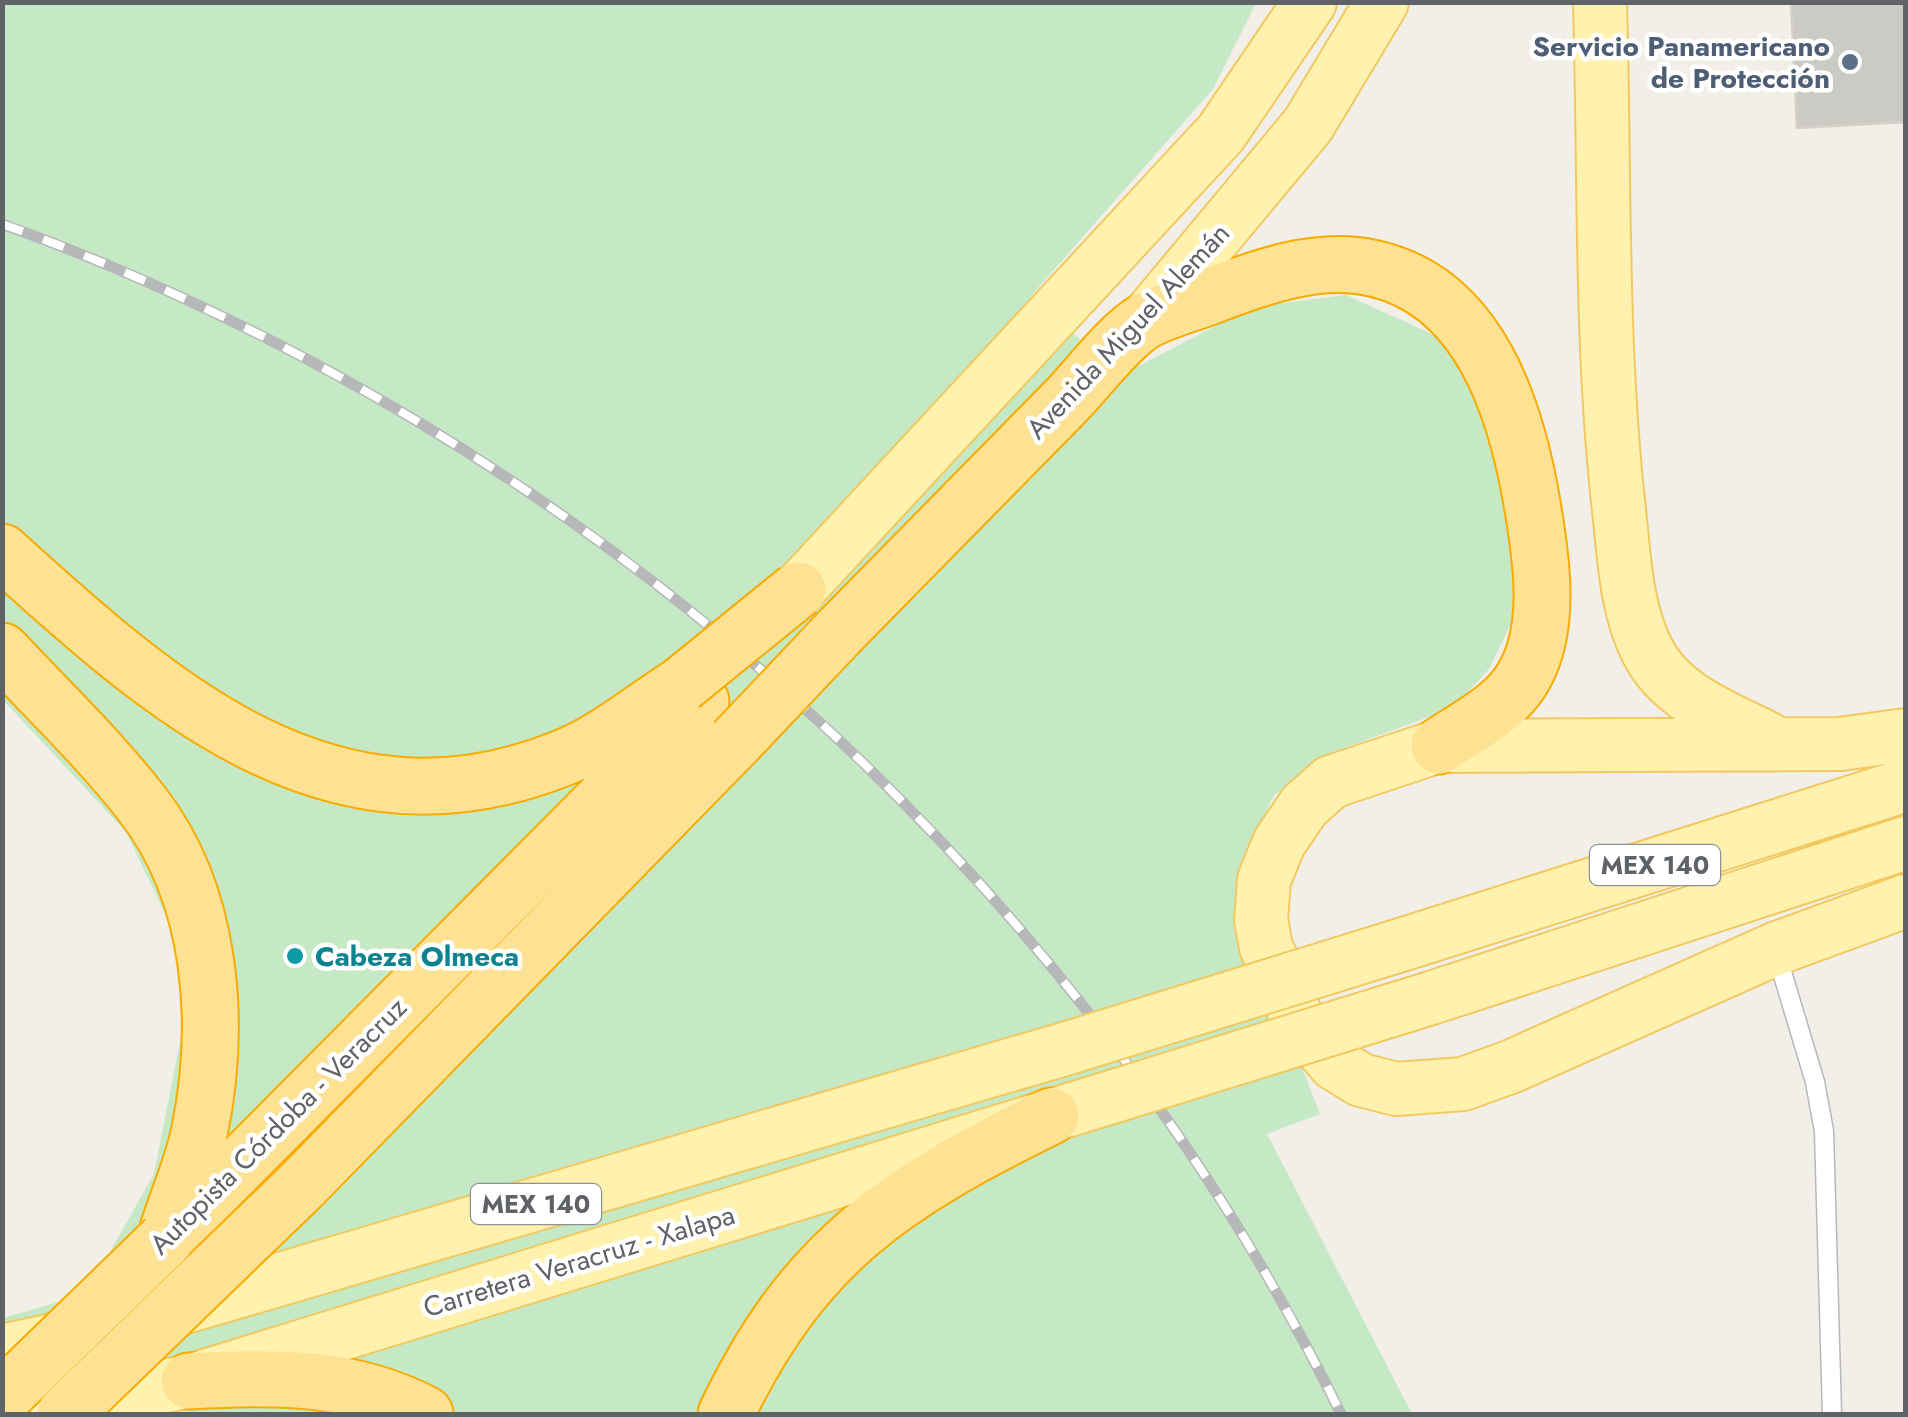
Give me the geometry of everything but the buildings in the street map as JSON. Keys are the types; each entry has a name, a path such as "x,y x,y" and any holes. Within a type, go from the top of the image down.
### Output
{"highway":[{"path":"1144,322 1268,274 1336,265 1374,268 1410,283 1444,306 1473,336 1498,378 1522,445 1537,534 1542,627 1526,674 1513,692 1439,746"},
{"name":"Avenida Miguel Alemán","path":"839,632 1144,322"},
{"path":"2,552 124,662 202,717 265,749 338,775 398,783 470,784 566,756 691,693"},
{"name":"Autopista Córdoba - Veracruz","path":"2,1398 165,1240 691,693 798,590"},
{"name":"Autopista Córdoba - Veracruz","path":"64,1414 302,1185 839,632"},
{"path":"2,651 144,805 168,845 200,925 211,1002 208,1055 198,1134 165,1240"},
{"path":"726,1414 747,1371 796,1294 845,1244 888,1208 953,1164 1050,1116"},
{"path":"188,1382 285,1376 362,1388 424,1414"}],"main road":[{"path":"798,590 1221,134 1310,2"},
{"name":"Avenida Miguel Alemán","path":"1144,322 1308,125 1382,2"},
{"path":"1600,2 1611,442 1635,617 1646,650 1666,679 1704,706 1777,743"},
{"path":"1906,734 1840,744 1439,746 1332,782 1304,806 1278,843 1264,880 1261,920 1282,986 1299,1022 1323,1050 1360,1080 1396,1089 1462,1084 1775,949 1906,901"},
{"name":"MEX 140","path":"2,1351 169,1312 1068,1048 1906,785"},
{"name":"Carretera Veracruz - Xalapa","path":"37,1414 188,1382 1431,998 1906,844"}],"lane":[{"path":"1775,949 1815,1082 1824,1131 1832,1414"}],"green space":[{"path":"3,3 1256,3 1213,89 1030,297 1122,375 1251,307 1346,295 1445,340 1494,418 1514,523 1518,609 1489,669 1453,708 1328,754 1274,795 1244,859 1240,908 1320,1114 1267,1134 1412,1414 3,1414 3,1318 86,1294 154,1174 182,1032 179,975 167,918 126,832 3,700"}],"railway":[{"path":"2,224 213,312 416,420 607,547 786,692 950,852 1099,1026 1230,1214 1341,1414"}],"place":[{"name":"Servicio Panamericano de Protección","path":"1850,62"},
{"name":"Cabeza Olmeca","path":"295,956"}]}
